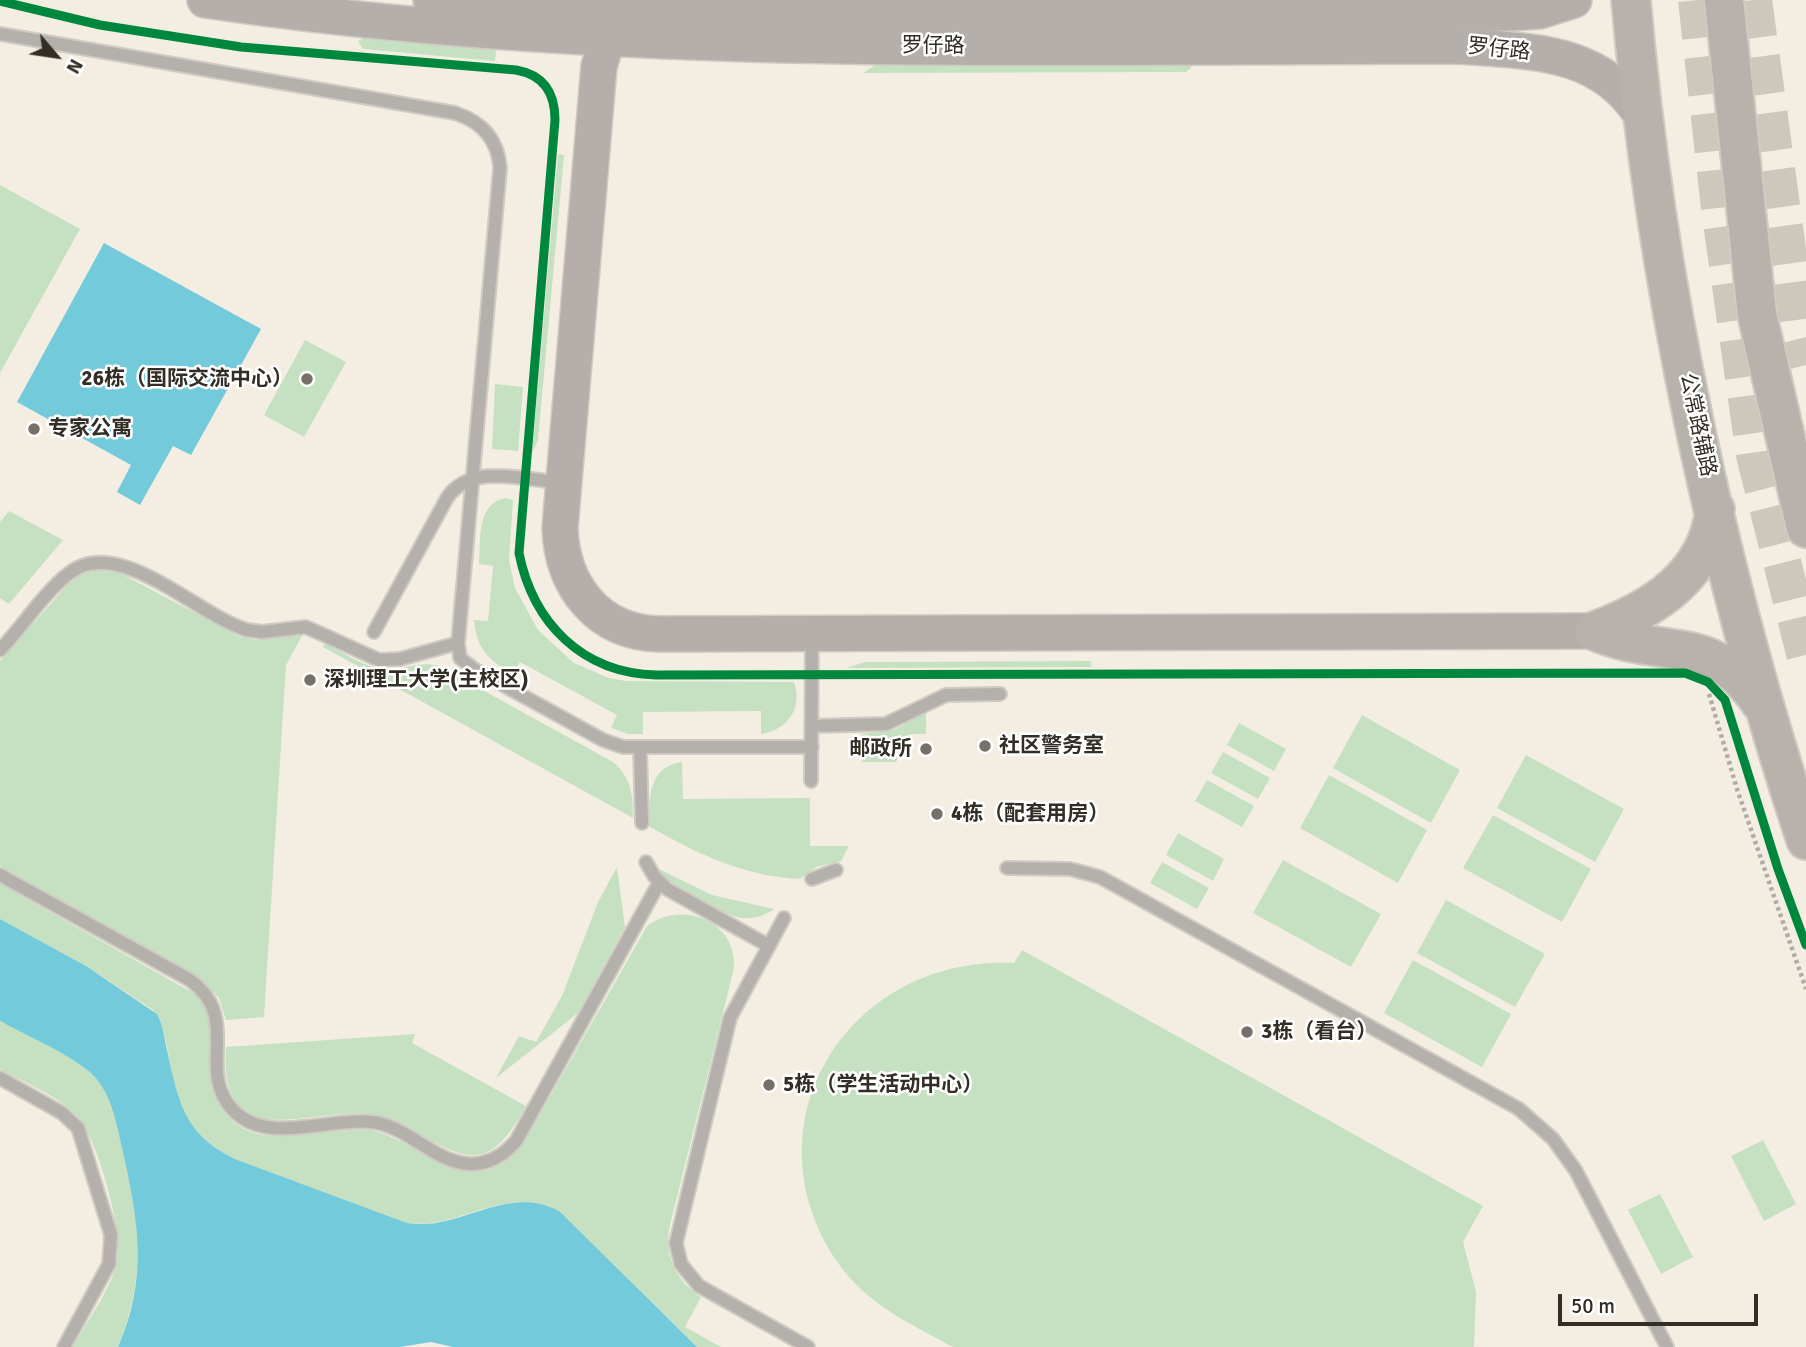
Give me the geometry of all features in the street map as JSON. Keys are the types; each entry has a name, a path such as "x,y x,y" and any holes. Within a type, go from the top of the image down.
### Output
{"main road":[{"name":"罗仔路","path":"205,0 351,18 1484,13 1539,10 1573,0"},
{"name":"罗仔路","path":"431,0 615,17 761,47 1460,46 1542,55 1584,64 1618,84 1640,113"},
{"name":"公常路辅路","path":"1631,0 1640,113 1693,415 1766,711 1806,840"},
{"path":"1724,0 1758,314 1806,528"},
{"path":"615,17 599,66 560,528 563,562 579,595 606,619 626,629 649,634 1595,631 1630,644 1690,650 1711,657 1744,680 1766,711"},
{"path":"1595,631 1662,600 1686,578 1710,533 1715,509"}],"lane":[{"path":"0,34 455,113 484,128 497,149 500,168 458,643 460,658 474,669 610,743 640,748 812,747"},
{"path":"374,632 447,498 459,484 473,477 564,484"},
{"path":"0,650 63,578 76,568 100,561 124,565 247,630 262,632 306,627 379,660 400,659 458,643"},
{"path":"811,781 812,634"},
{"path":"812,726 886,724 946,695 1000,694"},
{"path":"640,748 642,823"},
{"path":"646,862 659,883 769,946"},
{"path":"1007,868 1070,869 1100,877 1519,1109 1553,1139 1576,1171 1667,1347"},
{"path":"812,879 836,870"},
{"path":"0,875 190,980 205,993 218,1020 219,1087 225,1101 244,1119 272,1127 378,1123 453,1161 472,1164 496,1157 516,1141 659,883"},
{"path":"785,918 730,1018 678,1227 677,1251 684,1270 699,1286 808,1347"},
{"path":"0,1078 62,1113 78,1128 111,1235 109,1264 64,1347"}],"path":[{"path":"1711,688 1737,789 1806,989"}],"green space":[{"path":"365,37 496,50 495,61 363,49 358,41"},
{"path":"880,62 1190,62 1191,68 1186,72 863,73"},
{"path":"558,154 564,155 538,440 532,453"},
{"path":"0,185 80,229 0,373"},
{"path":"305,340 346,362 304,437 264,415"},
{"path":"495,384 523,387 518,451 492,449"},
{"path":"505,498 513,500 509,560 515,588 538,630 574,663 609,678 626,681 794,682 795,709 786,723 771,732 761,734 761,711 643,712 643,734 628,734 611,728 617,715 520,662 513,674 497,664 481,646 474,620 488,621 493,566 479,564 482,524 489,507"},
{"path":"9,511 63,540 9,604 0,598 0,522"},
{"path":"97,570 120,573 240,637 257,640 303,634 286,665 264,1017 226,1020 219,998 200,978 0,866 0,661 69,583 82,574"},
{"path":"325,643 357,660 382,669 421,664 439,666 613,762 624,774 630,787 633,818 323,647"},
{"path":"1091,661 1091,667 846,668 865,662"},
{"path":"926,712 926,734 911,734 896,762 862,762 861,734 894,730"},
{"path":"1362,715 1460,770 1431,823 1333,768"},
{"path":"1239,723 1286,749 1274,771 1227,745"},
{"path":"1223,752 1270,778 1258,799 1211,773"},
{"path":"1526,755 1624,809 1595,862 1497,808"},
{"path":"682,762 683,799 810,798 810,846 849,846 841,861 816,867 800,879 779,877 722,862 650,827 650,795 656,777 662,770"},
{"path":"1329,775 1427,830 1398,883 1300,828"},
{"path":"1207,780 1254,806 1242,827 1195,801"},
{"path":"1493,815 1591,869 1562,922 1463,868"},
{"path":"1178,833 1224,859 1213,881 1166,855"},
{"path":"1283,860 1381,914 1351,967 1253,913"},
{"path":"1162,862 1209,888 1197,909 1150,883"},
{"path":"617,867 625,927 578,1013 496,1078 519,1036 536,1042 562,996 598,902"},
{"path":"657,868 712,895 774,909 755,917 733,916 684,891"},
{"path":"0,884 195,994 205,1007 210,1022 210,1082 218,1103 242,1128 276,1136 371,1130 465,1171 483,1171 502,1163 522,1146 647,926 661,918 690,915 717,927 733,951 734,968 670,1225 668,1247 678,1275 701,1297 685,1327 721,1347 697,1347 559,1212 538,1204 519,1202 446,1220 407,1223 235,1159 212,1145 196,1130 179,1099 166,1041 159,1018 153,1010 86,966 0,919"},
{"path":"1446,900 1545,954 1515,1007 1417,953"},
{"path":"1022,950 1483,1206 1463,1242 1476,1292 1474,1347 953,1347 892,1313 865,1292 841,1267 813,1214 802,1160 807,1108 827,1060 859,1019 902,988 954,968 1014,963"},
{"path":"1413,960 1511,1014 1482,1067 1384,1013"},
{"path":"0,1021 61,1052 84,1067 100,1083 113,1109 133,1201 138,1248 134,1295 118,1347 73,1347 104,1295 117,1262 117,1231 113,1209 93,1143 85,1127 69,1109 0,1069"},
{"path":"415,1034 412,1043 526,1106 501,1142 489,1151 477,1155 448,1149 394,1121 376,1115 263,1119 242,1108 230,1091 227,1081 226,1047"},
{"path":"1763,1140 1796,1204 1764,1221 1731,1156"},
{"path":"1660,1194 1693,1257 1661,1274 1628,1210"}],"water":[{"path":"104,243 261,329 191,455 173,446 140,505 117,492 131,465 17,402"},
{"path":"0,919 86,966 157,1014 175,1086 186,1115 204,1138 218,1149 235,1159 407,1223 446,1221 520,1202 539,1204 559,1211 697,1347 453,1347 431,1342 400,1347 118,1347 134,1296 138,1248 128,1174 115,1119 105,1091 84,1067 0,1021"}],"tunnel":[{"path":"1697,0 1720,208 1755,455 1806,657"},
{"path":"1753,0 1799,338 1806,365"}],"cycle path":[{"path":"0,1 100,25 241,47 516,70 526,72 541,81 553,102 555,120 519,553 526,578 549,622 565,640 605,665 629,672 656,675 1685,673 1708,682 1725,700 1778,869 1806,945"}],"place":[{"name":"26栋（国际交流中心）","path":"307,379"},
{"name":"专家公寓","path":"34,429"},
{"name":"深圳理工大学(主校区)","path":"310,680"},
{"name":"社区警务室","path":"985,746"},
{"name":"邮政所","path":"926,749"},
{"name":"4栋（配套用房）","path":"937,814"},
{"name":"3栋（看台）","path":"1247,1032"},
{"name":"5栋（学生活动中心）","path":"769,1085"}]}
